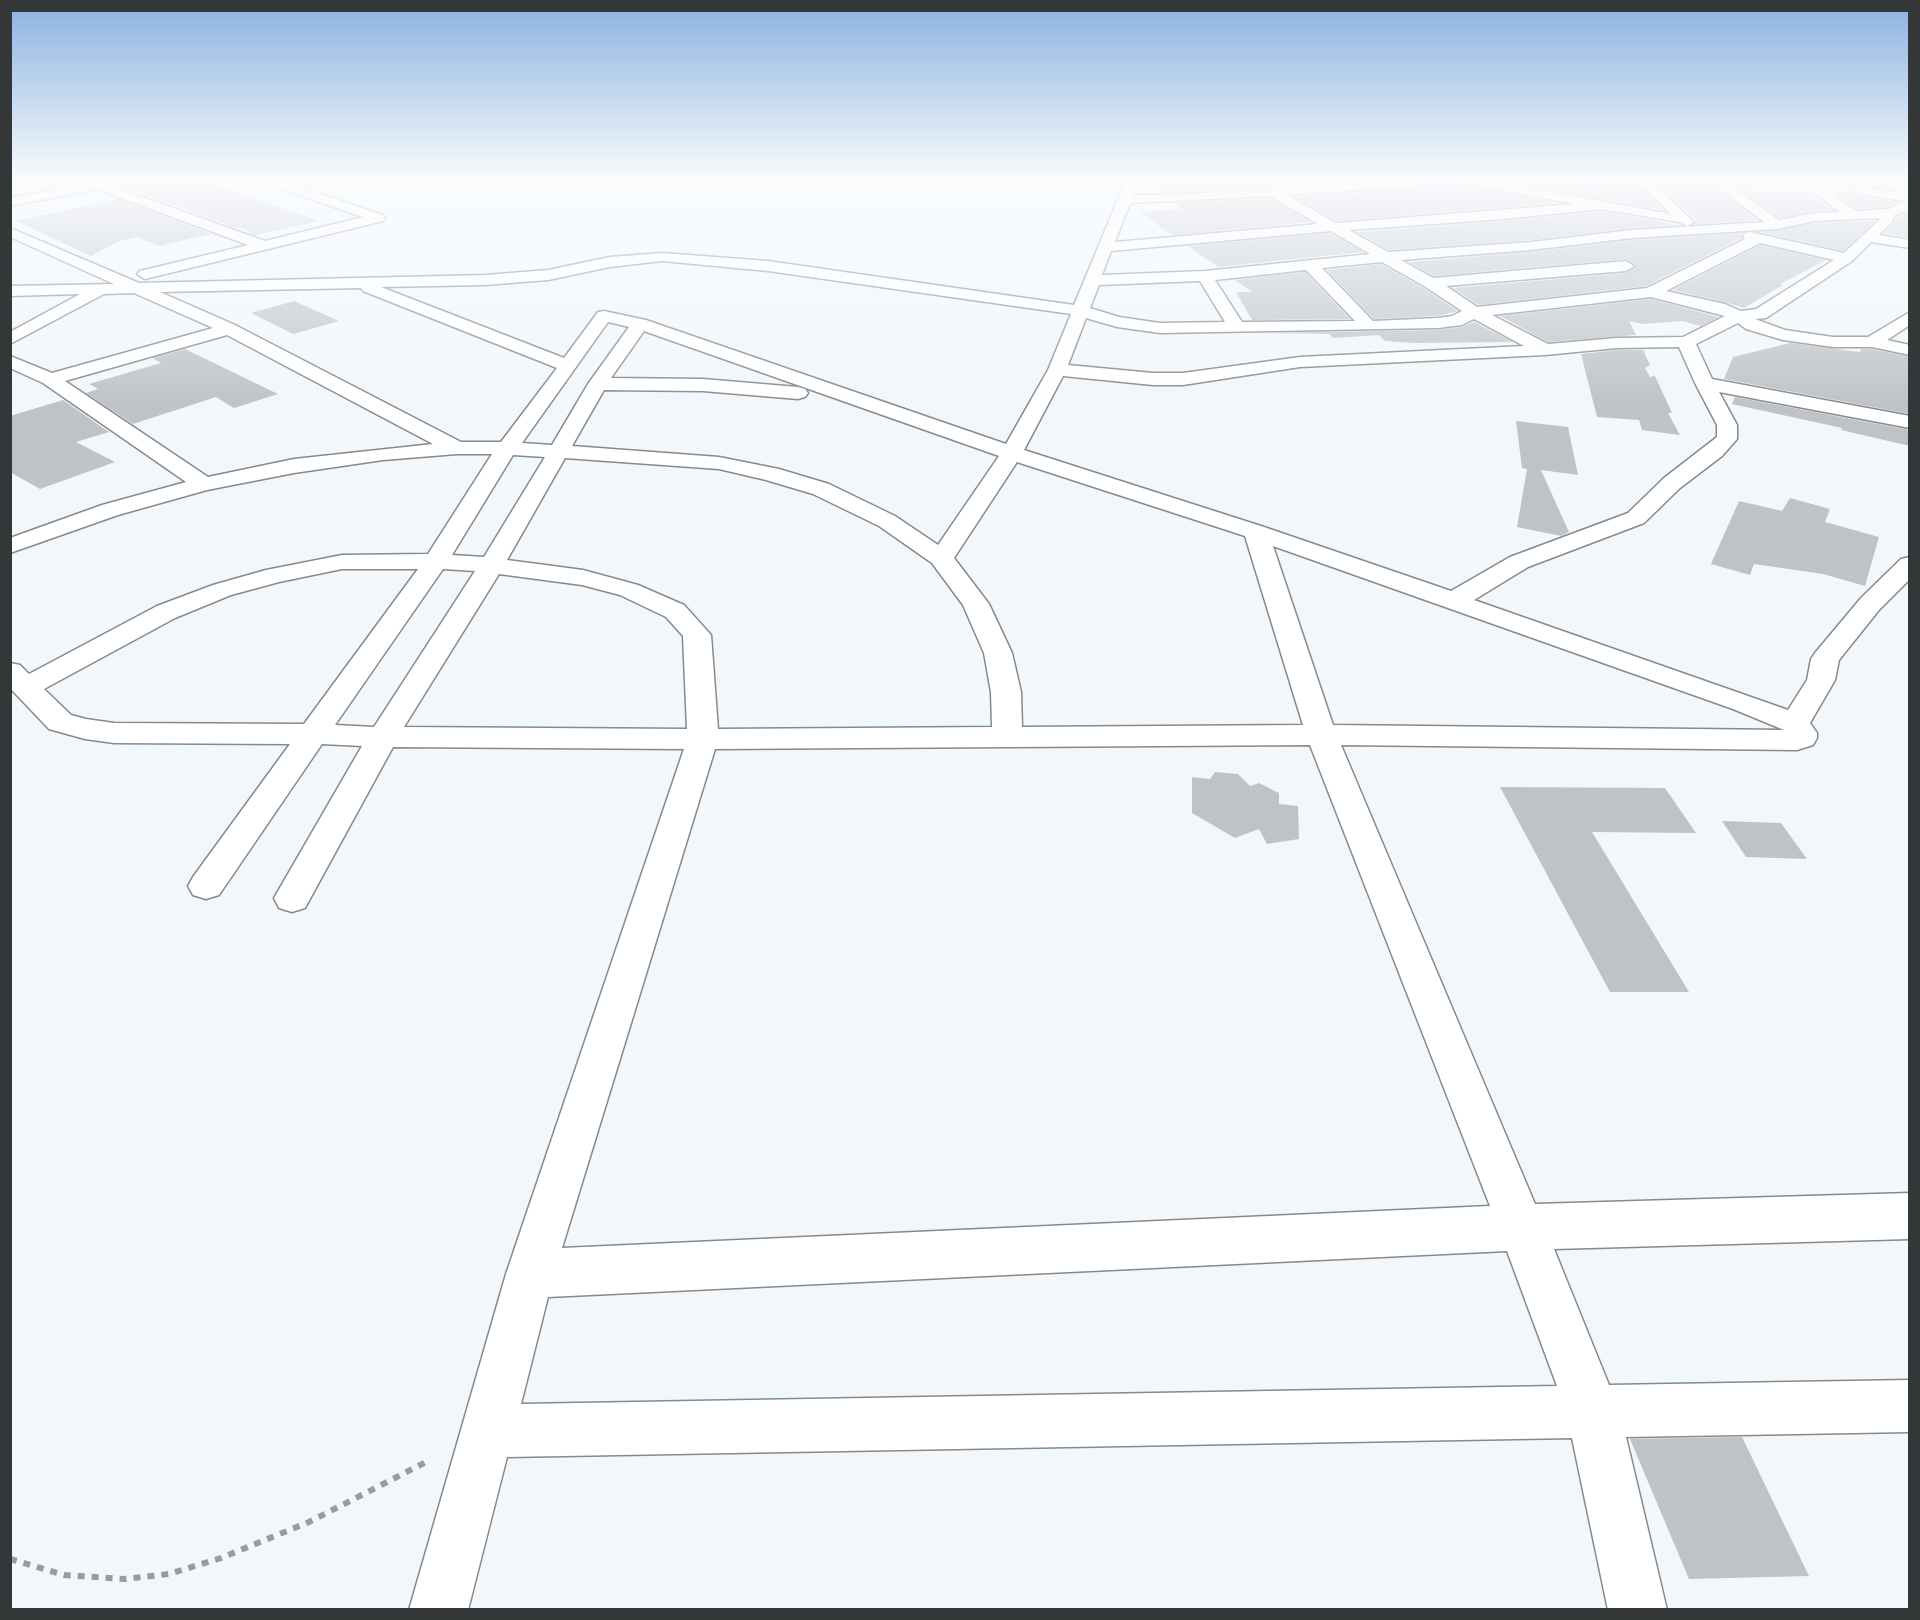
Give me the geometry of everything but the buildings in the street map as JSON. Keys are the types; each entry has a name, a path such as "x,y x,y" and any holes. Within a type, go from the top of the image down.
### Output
{"street":[{"path":"56,256 111,284 135,288 516,278 641,258 688,257 844,276 1082,311 1117,322 1160,328 1438,323 1456,321 1474,312 1651,292 1708,305 1739,316 1752,325 1783,335 1833,342 1872,342 1910,350"},
{"path":"10,291 111,284 227,256"},
{"path":"941,558 1012,453 1058,370 1104,256"},
{"path":"1094,280 1204,276 1402,256"},
{"path":"1601,256 1667,284"},
{"path":"1651,292 1723,256"},
{"path":"1836,256 1847,258"},
{"path":"1058,370 1143,379 1183,379 1300,362 1545,350 1617,343 1686,342 1739,316 1760,314 1850,256"},
{"path":"1385,257 1430,282 1474,312 1545,350"},
{"path":"1310,265 1369,326"},
{"path":"1430,282 1636,271"},
{"path":"1204,276 1237,327"},
{"path":"354,282 566,365"},
{"path":"10,339 111,284"},
{"path":"135,288 229,329 457,448"},
{"path":"206,886 313,734 436,561 507,448 602,316 640,324 1012,453 1256,532 1743,703 1795,723 1802,733 1802,738 1797,740 1321,735 703,739 383,737 313,734 114,733 85,729 60,722 18,679 166,612 222,590 275,575 342,562 436,561 492,565 594,581 629,590 675,611 697,635 703,739 530,1274 438,1610"},
{"path":"1872,342 1910,317"},
{"path":"292,898 383,737 492,565 598,384 640,324"},
{"path":"50,379 229,329"},
{"path":"1453,601 1519,562 1636,518 1672,483 1727,439 1727,425 1704,383 1686,342"},
{"path":"10,361 50,379 204,484"},
{"path":"1704,383 1910,422"},
{"path":"598,384 703,385 854,399"},
{"path":"10,546 110,510 204,484 294,466 382,454 457,448 507,448 719,463 771,474 822,489 887,521 941,558 976,604 999,653 1006,692 1007,737"},
{"path":"1256,532 1321,735 1522,1227 1593,1410 1638,1610"},
{"path":"1795,723 1821,680 1825,659 1870,604 1910,564"},
{"path":"530,1274 1522,1227 1910,1216"},
{"path":"487,1431 1910,1406"}],"path":[{"path":"10,1559 64,1575 125,1579 169,1574 221,1558 309,1522 487,1431"}]}
